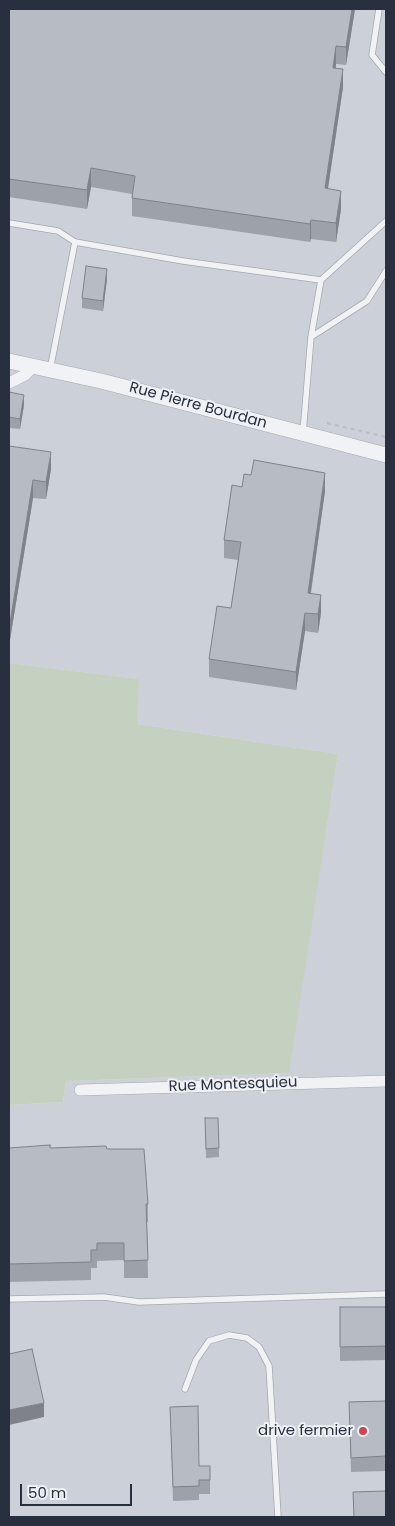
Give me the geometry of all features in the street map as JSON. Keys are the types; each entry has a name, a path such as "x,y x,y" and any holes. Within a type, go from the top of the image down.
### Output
{"street":[{"name":"Rue Pierre Bourdan","path":"9,361 101,381 386,455"},
{"path":"9,383 25,375 33,367"},
{"name":"Rue Montesquieu","path":"80,1090 386,1081"}],"lane":[{"path":"379,9 372,54 386,72"},
{"path":"303,433 311,337 321,280 386,221"},
{"path":"9,223 58,231 75,242 183,261 321,280"},
{"path":"50,370 75,242"},
{"path":"311,337 367,301 386,271"},
{"path":"9,1299 104,1297 139,1302 386,1294"},
{"path":"185,1389 196,1360 209,1341 229,1335 247,1338 259,1348 269,1366 278,1517"}],"shaded area":[{"path":"9,9 386,9 386,1517 9,1517 9,1105 63,1102 66,1081 288,1073 338,754 137,724 138,679 9,663"}],"green space":[{"path":"9,663 139,679 137,724 338,754 289,1073 66,1081 63,1102 9,1105"}],"building":[{"path":"9,9 352,9 346,47 336,46 333,68 343,69 325,188 341,191 336,223 311,220 310,224 132,198 135,176 91,168 87,190 9,179"},
{"path":"86,266 107,269 103,301 82,298"},
{"path":"9,392 24,395 20,419 9,417"},
{"path":"9,446 51,452 46,482 33,480 9,629"},
{"path":"254,460 325,473 308,593 321,595 318,614 305,613 296,672 209,659 217,606 231,608 241,542 224,540 232,485 242,487 244,474 251,475"},
{"path":"205,1118 218,1118 219,1148 206,1149"},
{"path":"50,1145 50,1148 106,1146 107,1149 144,1149 148,1204 146,1204 148,1260 124,1261 124,1243 97,1243 97,1250 91,1250 91,1262 9,1264 9,1148"},
{"path":"340,1307 386,1307 386,1346 340,1347"},
{"path":"32,1349 44,1403 9,1410 9,1354"},
{"path":"386,1401 386,1456 351,1458 349,1402"},
{"path":"198,1406 199,1466 210,1466 210,1480 199,1480 199,1486 173,1487 170,1407"},
{"path":"386,1491 386,1517 354,1517 353,1492"}],"place":[{"name":"drive fermier","path":"363,1431"}]}
